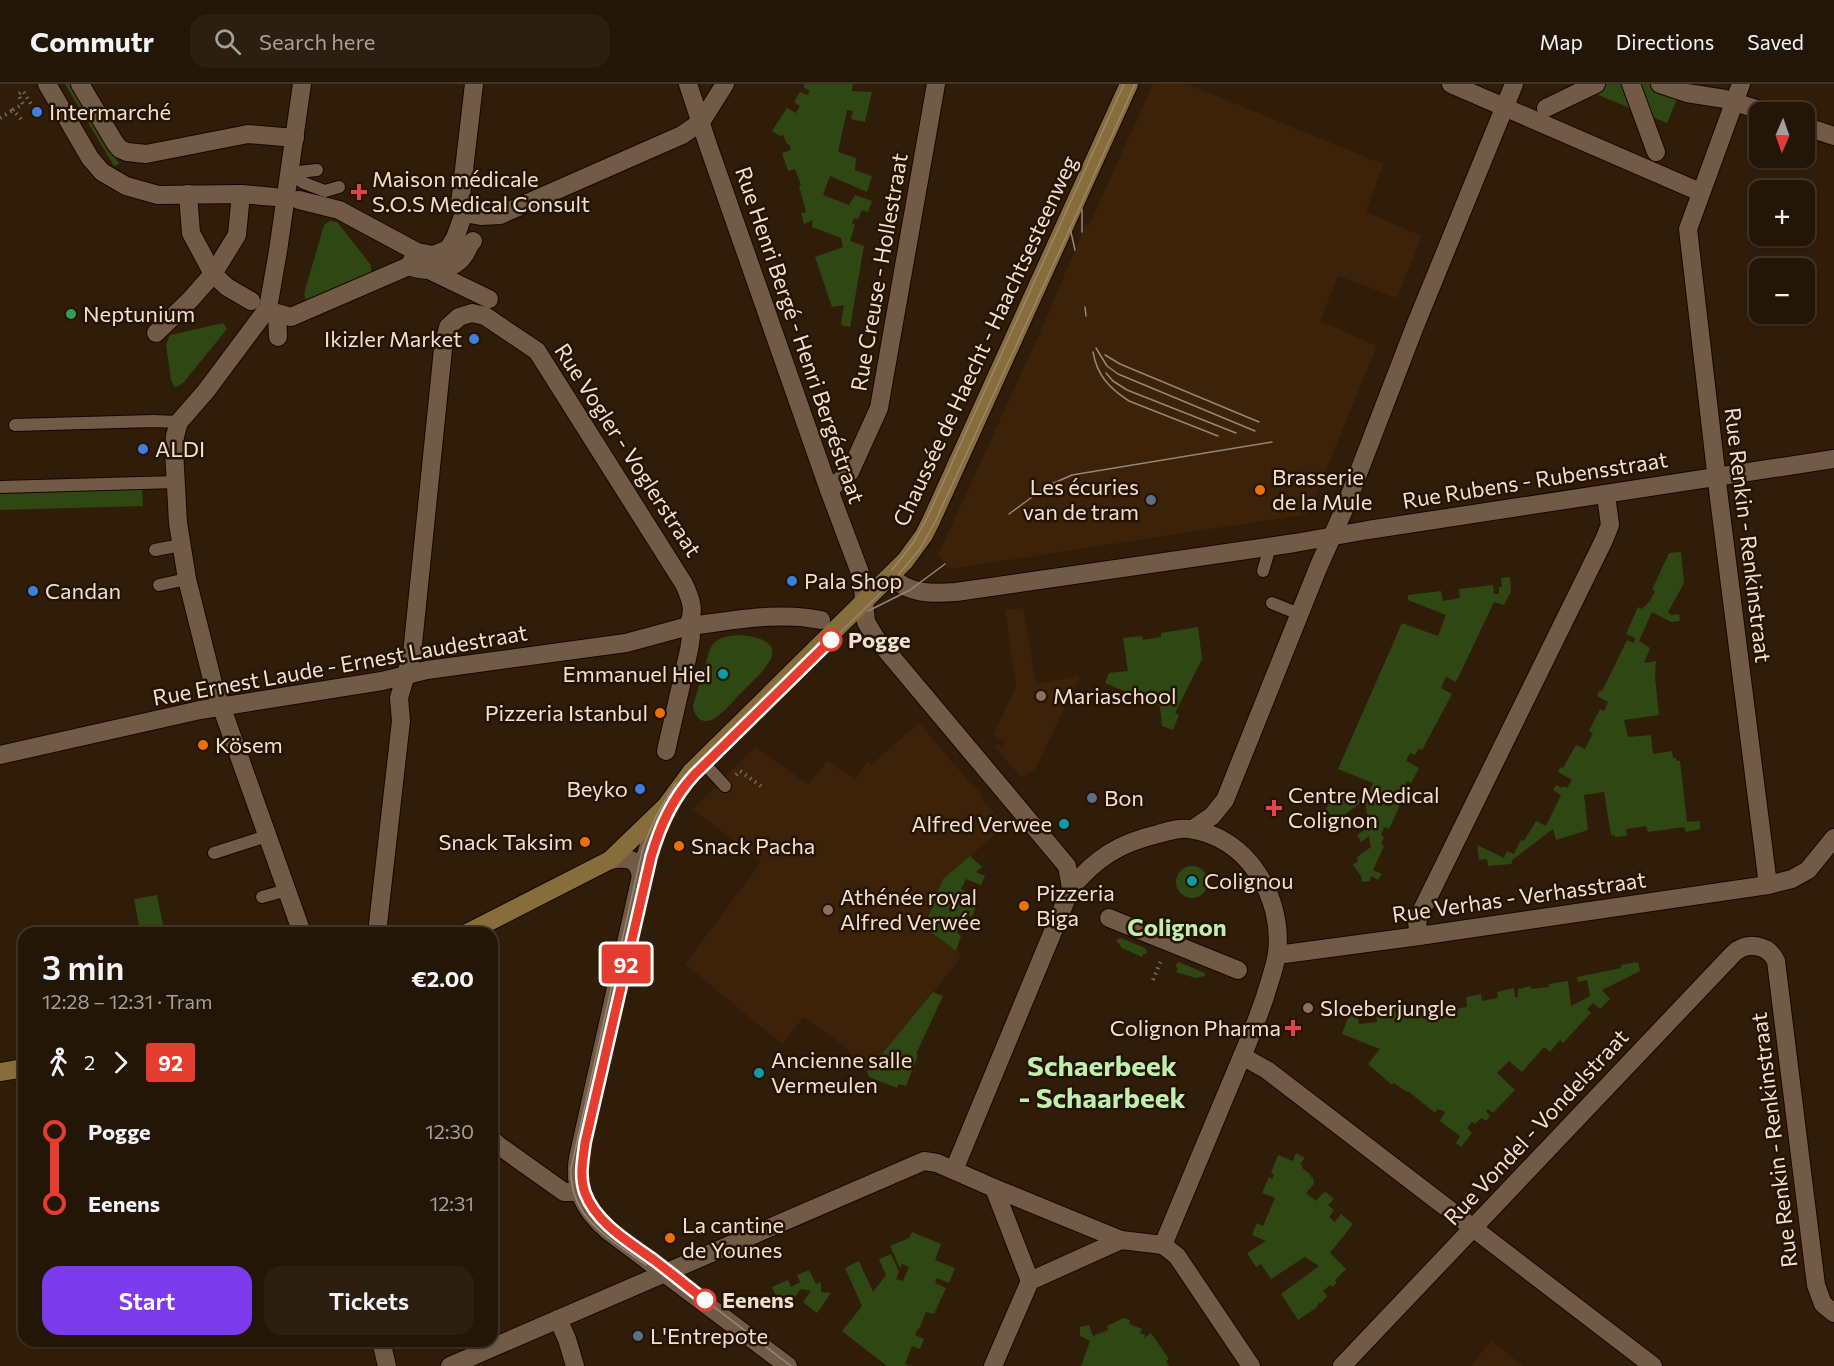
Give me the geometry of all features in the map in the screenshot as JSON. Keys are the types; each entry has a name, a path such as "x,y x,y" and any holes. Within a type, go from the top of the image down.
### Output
{"street":[{"path":"47,84 90,158 102,172 126,186 158,195 241,194 275,197"},
{"path":"80,84 115,143 127,152 146,154 248,134 295,138"},
{"path":"300,927 213,683 181,544 174,450 179,422 206,391 268,308 302,84"},
{"path":"278,337 277,313 291,317 413,259 448,249 455,238 464,213 460,204 474,84"},
{"name":"Rue Henri Bergé - Henri Bergéstraat","path":"688,84 829,490 862,578 866,622 875,637 1067,866 1071,888"},
{"path":"464,213 481,216 501,215 682,135 701,122 725,84"},
{"name":"Rue Creuse - Hollestraat","path":"829,490 850,472 879,408 936,84"},
{"name":"Chaussée de Haecht - Haachtsesteenweg","path":"479,927 610,860 666,806 691,772 891,577 915,549 931,521 1129,84"},
{"path":"1451,84 1700,192"},
{"path":"1192,830 1212,816 1225,800 1514,84"},
{"path":"1546,108 1596,84"},
{"path":"1631,84 1656,152"},
{"path":"1660,84 1687,93 1734,101 1749,106"},
{"name":"Rue Renkin - Renkinstraat","path":"1741,84 1688,229 1716,477 1768,885"},
{"path":"1815,130 1834,136"},
{"path":"188,194 191,233 213,274 227,286 252,301"},
{"path":"156,333 213,274 237,235 241,194"},
{"path":"299,200 339,210 413,259 420,270 431,271 449,267 463,258 469,244 473,241"},
{"path":"431,271 489,299"},
{"name":"Rue Vogler - Voglerstraat","path":"406,675 412,654 443,349 448,327 459,317 472,313 485,316 537,351 684,584 692,607 692,616 666,751"},
{"name":"Rue Rubens - Rubensstraat","path":"891,577 910,590 944,593 1270,547 1834,459"},
{"path":"1419,936 1417,922 1420,914 1604,540 1610,525 1606,495"},
{"path":"686,650 705,637 710,616"},
{"name":"Rue Ernest Laude - Ernest Laudestraat","path":"0,755 221,706 382,681 427,670 626,642 685,627 710,616 821,620"},
{"path":"378,927 401,721 399,698 406,675"},
{"path":"1225,800 1226,841"},
{"path":"666,806 650,842 640,877 581,1141 576,1170 578,1191 584,1205 599,1223 788,1366"},
{"path":"954,1170 1071,888 1082,874 1115,849 1135,839 1180,828 1210,834 1235,847 1258,873 1274,907 1278,935 1277,955 1242,1056 1163,1245"},
{"path":"1768,885 1792,879 1808,870 1834,838"},
{"path":"610,860 628,859 635,862 640,871 640,877"},
{"name":"Rue Verhas - Verhasstraat","path":"1277,955 1768,885"},
{"path":"1109,918 1238,970"},
{"name":"Rue Vondel - Vondelstraat","path":"1342,1366 1738,949 1744,946 1757,946 1773,955"},
{"name":"Rue Renkin - Renkinstraat","path":"1773,955 1776,961 1816,1285 1823,1304 1834,1313"},
{"path":"1242,1056 1267,1070 1653,1366"},
{"path":"0,1072 18,1069"},
{"path":"498,1145 564,1192 578,1191"},
{"path":"498,1345 924,1161 937,1162 1121,1240 1163,1245 1177,1256 1251,1366"},
{"path":"994,1188 1030,1281"},
{"path":"993,1366 1030,1281 1121,1240"},
{"path":"558,1319 575,1366"},
{"path":"382,1347 387,1366"},
{"path":"450,1366 494,1347"}],"lane":[{"path":"290,173 317,170"},
{"path":"290,173 304,183 325,191 339,187"},
{"path":"15,425 179,422"},
{"path":"0,487 176,482"},
{"path":"155,550 181,544"},
{"path":"1263,571 1270,547"},
{"path":"159,585 188,579"},
{"path":"1272,603 1299,614"},
{"path":"702,761 728,782"},
{"path":"214,853 267,836"},
{"path":"262,897 286,890"}],"path":[{"path":"0,118 23,104 18,94 23,91 31,104 34,102"},
{"path":"13,110 21,119"},
{"path":"728,782 740,771 761,786"},
{"path":"1153,980 1161,960"}],"shaded area":[{"path":"1153,84 1187,84 1383,164 1366,212 1422,236 1397,298 1338,276 1320,321 1377,346 1308,514 949,569 938,555 1038,337 1086,224 1089,225"},
{"name":"Mariaschool","path":"1023,608 1036,684 1080,676 1036,768 1022,778 994,746 998,744 1003,747 1006,742 993,735 1016,687 1005,610"},
{"name":"Athénée royal Alfred Verwée","path":"919,723 973,784 983,797 982,799 1005,826 943,879 923,927 962,955 867,1072 856,1063 847,1048 804,1017 782,1044 685,964 761,862 693,809 755,747 808,784 828,760 855,780 868,761 871,765"},
{"path":"1491,1341 1523,1366 1471,1366"}],"green space":[{"path":"65,84 71,84 119,164 114,166"},
{"path":"805,84 853,84 852,91 872,92 865,122 851,119 853,111 847,110 838,152 856,158 855,170 872,176 867,192 830,176 823,195 849,205 855,195 872,201 868,212 862,210 858,219 854,218 852,223 855,225 850,241 864,246 850,327 841,325 844,305 832,307 815,257 843,247 841,238 812,227 813,220 804,224 801,213 806,212 799,186 801,185 795,169 788,171 782,153 791,150 789,144 783,135 780,136 772,131 787,108 796,113 800,106 794,102 800,92 807,95 810,91 803,87"},
{"path":"1571,84 1683,84 1667,123"},
{"path":"330,221 337,222 371,265 371,274 306,301 304,294 324,225"},
{"path":"223,323 227,329 183,383 174,386 166,345 170,335"},
{"path":"142,486 143,506 0,510 0,491"},
{"path":"1681,552 1684,583 1668,612 1671,615 1679,614 1680,621 1671,622 1652,612 1639,641 1650,648 1644,663 1656,661 1655,678 1659,715 1624,720 1628,737 1651,735 1653,754 1672,751 1673,758 1680,761 1687,822 1700,821 1700,829 1686,832 1684,827 1648,832 1646,826 1626,829 1627,836 1615,837 1611,835 1604,792 1584,795 1588,830 1556,840 1553,829 1512,860 1512,864 1488,866 1487,859 1479,860 1477,845 1504,858 1507,851 1514,854 1521,840 1524,841 1536,821 1546,826 1561,795 1553,790 1556,785 1567,788 1572,780 1558,772 1560,767 1563,768 1576,745 1585,749 1593,733 1589,731 1600,709 1604,711 1608,702 1597,696 1599,691 1602,691 1627,640 1634,643 1635,638 1626,634 1638,607 1642,609 1650,601 1655,591 1652,590 1669,553"},
{"path":"1510,577 1511,591 1504,605 1494,602 1456,682 1446,677 1441,688 1452,694 1422,750 1419,748 1415,755 1410,753 1406,761 1419,768 1411,783 1407,781 1397,796 1395,802 1400,805 1389,829 1384,827 1381,835 1384,837 1381,844 1384,846 1373,870 1382,874 1378,880 1371,876 1370,881 1362,882 1361,876 1353,865 1358,861 1357,857 1371,847 1369,836 1361,842 1357,835 1369,827 1365,801 1373,783 1338,769 1402,623 1438,636 1446,615 1408,600 1408,595 1441,591 1443,601 1460,598 1459,589 1493,585 1494,594 1499,594 1499,587 1502,587 1501,578"},
{"path":"1198,627 1202,659 1175,713 1179,715 1173,730 1162,726 1160,706 1105,683 1109,673 1128,671 1123,638 1142,636 1143,640 1161,637 1161,633"},
{"path":"739,635 757,638 767,643 772,649 772,656 760,674 723,712 711,720 701,720 696,715 693,706 710,649 722,638"},
{"path":"1335,790 1363,801 1336,821 1326,809"},
{"path":"970,856 982,867 976,872 985,876 981,885 966,879 961,889 975,895 971,905 976,907 972,917 965,914 957,933 961,936 956,951 924,927 943,879"},
{"path":"1192,866 1203,871 1208,882 1203,893 1192,898 1181,893 1176,882 1181,871"},
{"path":"157,895 163,925 132,927 139,925 134,899"},
{"path":"1121,938 1145,948 1146,954 1142,957 1122,948 1116,940"},
{"path":"1178,962 1205,973 1205,976 1196,978 1176,972 1178,968 1175,966"},
{"path":"1638,962 1640,971 1602,990 1610,999 1600,1009 1593,1003 1587,1009 1591,1013 1563,1043 1560,1040 1550,1052 1544,1047 1522,1072 1509,1061 1497,1073 1515,1090 1493,1113 1488,1109 1486,1111 1490,1116 1486,1121 1481,1118 1475,1124 1472,1122 1467,1128 1472,1133 1461,1147 1456,1143 1460,1136 1440,1121 1445,1112 1438,1109 1435,1113 1408,1091 1394,1083 1392,1085 1368,1064 1380,1049 1342,1034 1350,1012 1357,1011 1359,1024 1377,1022 1376,1010 1394,1006 1396,1014 1414,1011 1415,1015 1467,1007 1466,997 1481,994 1482,1001 1498,998 1497,992 1514,988 1515,997 1518,997 1518,989 1531,986 1531,989 1549,987 1549,984 1568,981 1571,1006 1590,996 1587,980 1578,982 1577,977"},
{"path":"933,992 943,996 916,1054 918,1055 906,1086 899,1084 897,1088 869,1077 867,1072"},
{"path":"1296,1153 1305,1158 1300,1164 1313,1178 1314,1184 1306,1193 1316,1201 1326,1192 1334,1199 1328,1205 1334,1210 1329,1217 1335,1222 1341,1214 1353,1224 1330,1253 1346,1269 1335,1280 1337,1282 1333,1287 1330,1285 1323,1291 1327,1296 1321,1303 1319,1302 1316,1308 1298,1320 1281,1294 1319,1266 1305,1257 1271,1279 1261,1264 1256,1267 1247,1253 1266,1241 1252,1235 1257,1223 1263,1226 1275,1198 1262,1193 1269,1177 1272,1179 1274,1175 1271,1173 1278,1155 1293,1161"},
{"path":"912,1232 941,1244 935,1260 955,1268 949,1283 937,1278 935,1283 946,1288 934,1314 926,1312 918,1328 915,1335 924,1339 920,1349 912,1346 905,1364 910,1366 887,1366 842,1331 862,1306 845,1268 859,1261 873,1292 886,1275 879,1259 891,1254 899,1272 896,1279 903,1281 909,1267 902,1264 900,1268 890,1246 909,1238"},
{"path":"809,1270 816,1284 821,1282 821,1292 831,1293 817,1313 803,1302 811,1291 801,1289 791,1302 775,1294 772,1287 788,1280 791,1287 800,1282 797,1275"},
{"path":"1124,1318 1130,1320 1129,1324 1142,1329 1140,1333 1145,1335 1144,1338 1151,1333 1169,1359 1166,1361 1169,1366 1081,1366 1090,1341 1080,1336 1080,1327 1089,1325 1093,1336 1108,1330 1107,1326"}],"tram line":[{"path":"892,570 913,543 927,518 1124,84"},
{"path":"791,1366 610,1227 593,1208 585,1189 583,1179 585,1143 651,857 668,813 694,775 894,580 920,549 935,522 1135,84"},
{"path":"1082,209 1082,232"},
{"path":"1070,228 1075,250"},
{"path":"1085,307 1086,316"},
{"path":"1096,348 1107,366 1118,374 1255,431"},
{"path":"1093,352 1105,380 1129,401 1218,436"},
{"path":"1105,355 1120,364 1259,422"},
{"path":"1106,373 1113,381 1127,390 1236,433"},
{"path":"1009,514 1047,486 1072,475 1272,442"},
{"path":"868,611 910,590 945,564"},
{"name":"92","path":"705,1300 610,1227 593,1209 582,1182 585,1143 651,857 669,809 694,775 831,640"},
{"path":"646,1265 606,1236 584,1214 572,1186 571,1168 643,847 656,816 676,783"}],"place":[{"name":"Intermarché","path":"37,112"},
{"name":"Maison médicale S.O.S Medical Consult","path":"359,192"},
{"name":"Neptunium","path":"71,314"},
{"name":"Ikizler Market","path":"474,339"},
{"name":"ALDI","path":"143,449"},
{"name":"Brasserie de la Mule","path":"1260,490"},
{"name":"Les écuries van de tram","path":"1151,500"},
{"name":"Pala Shop","path":"792,581"},
{"name":"Candan","path":"33,591"},
{"name":"Pogge","path":"831,640"},
{"name":"Emmanuel Hiel","path":"723,674"},
{"name":"Mariaschool","path":"1041,696"},
{"name":"Pizzeria Istanbul","path":"660,713"},
{"name":"Kösem","path":"203,745"},
{"name":"Beyko","path":"640,789"},
{"name":"Bon","path":"1092,798"},
{"name":"Centre Medical Colignon","path":"1274,808"},
{"name":"Alfred Verwee","path":"1064,824"},
{"name":"Snack Taksim","path":"585,842"},
{"name":"Snack Pacha","path":"679,846"},
{"name":"Colignou","path":"1192,881"},
{"name":"Pizzeria Biga","path":"1024,906"},
{"name":"Athénée royal Alfred Verwée","path":"828,910"},
{"name":"Sloeberjungle","path":"1308,1008"},
{"name":"Colignon Pharma","path":"1293,1028"},
{"name":"Ancienne salle Vermeulen","path":"759,1073"},
{"name":"La cantine de Younes","path":"670,1238"},
{"name":"Eenens","path":"705,1300"},
{"name":"L'Entrepote","path":"638,1336"}],"district":[{"name":"Colignon","path":"1177,928"},
{"name":"Schaerbeek - Schaarbeek","path":"1102,1082"}]}
